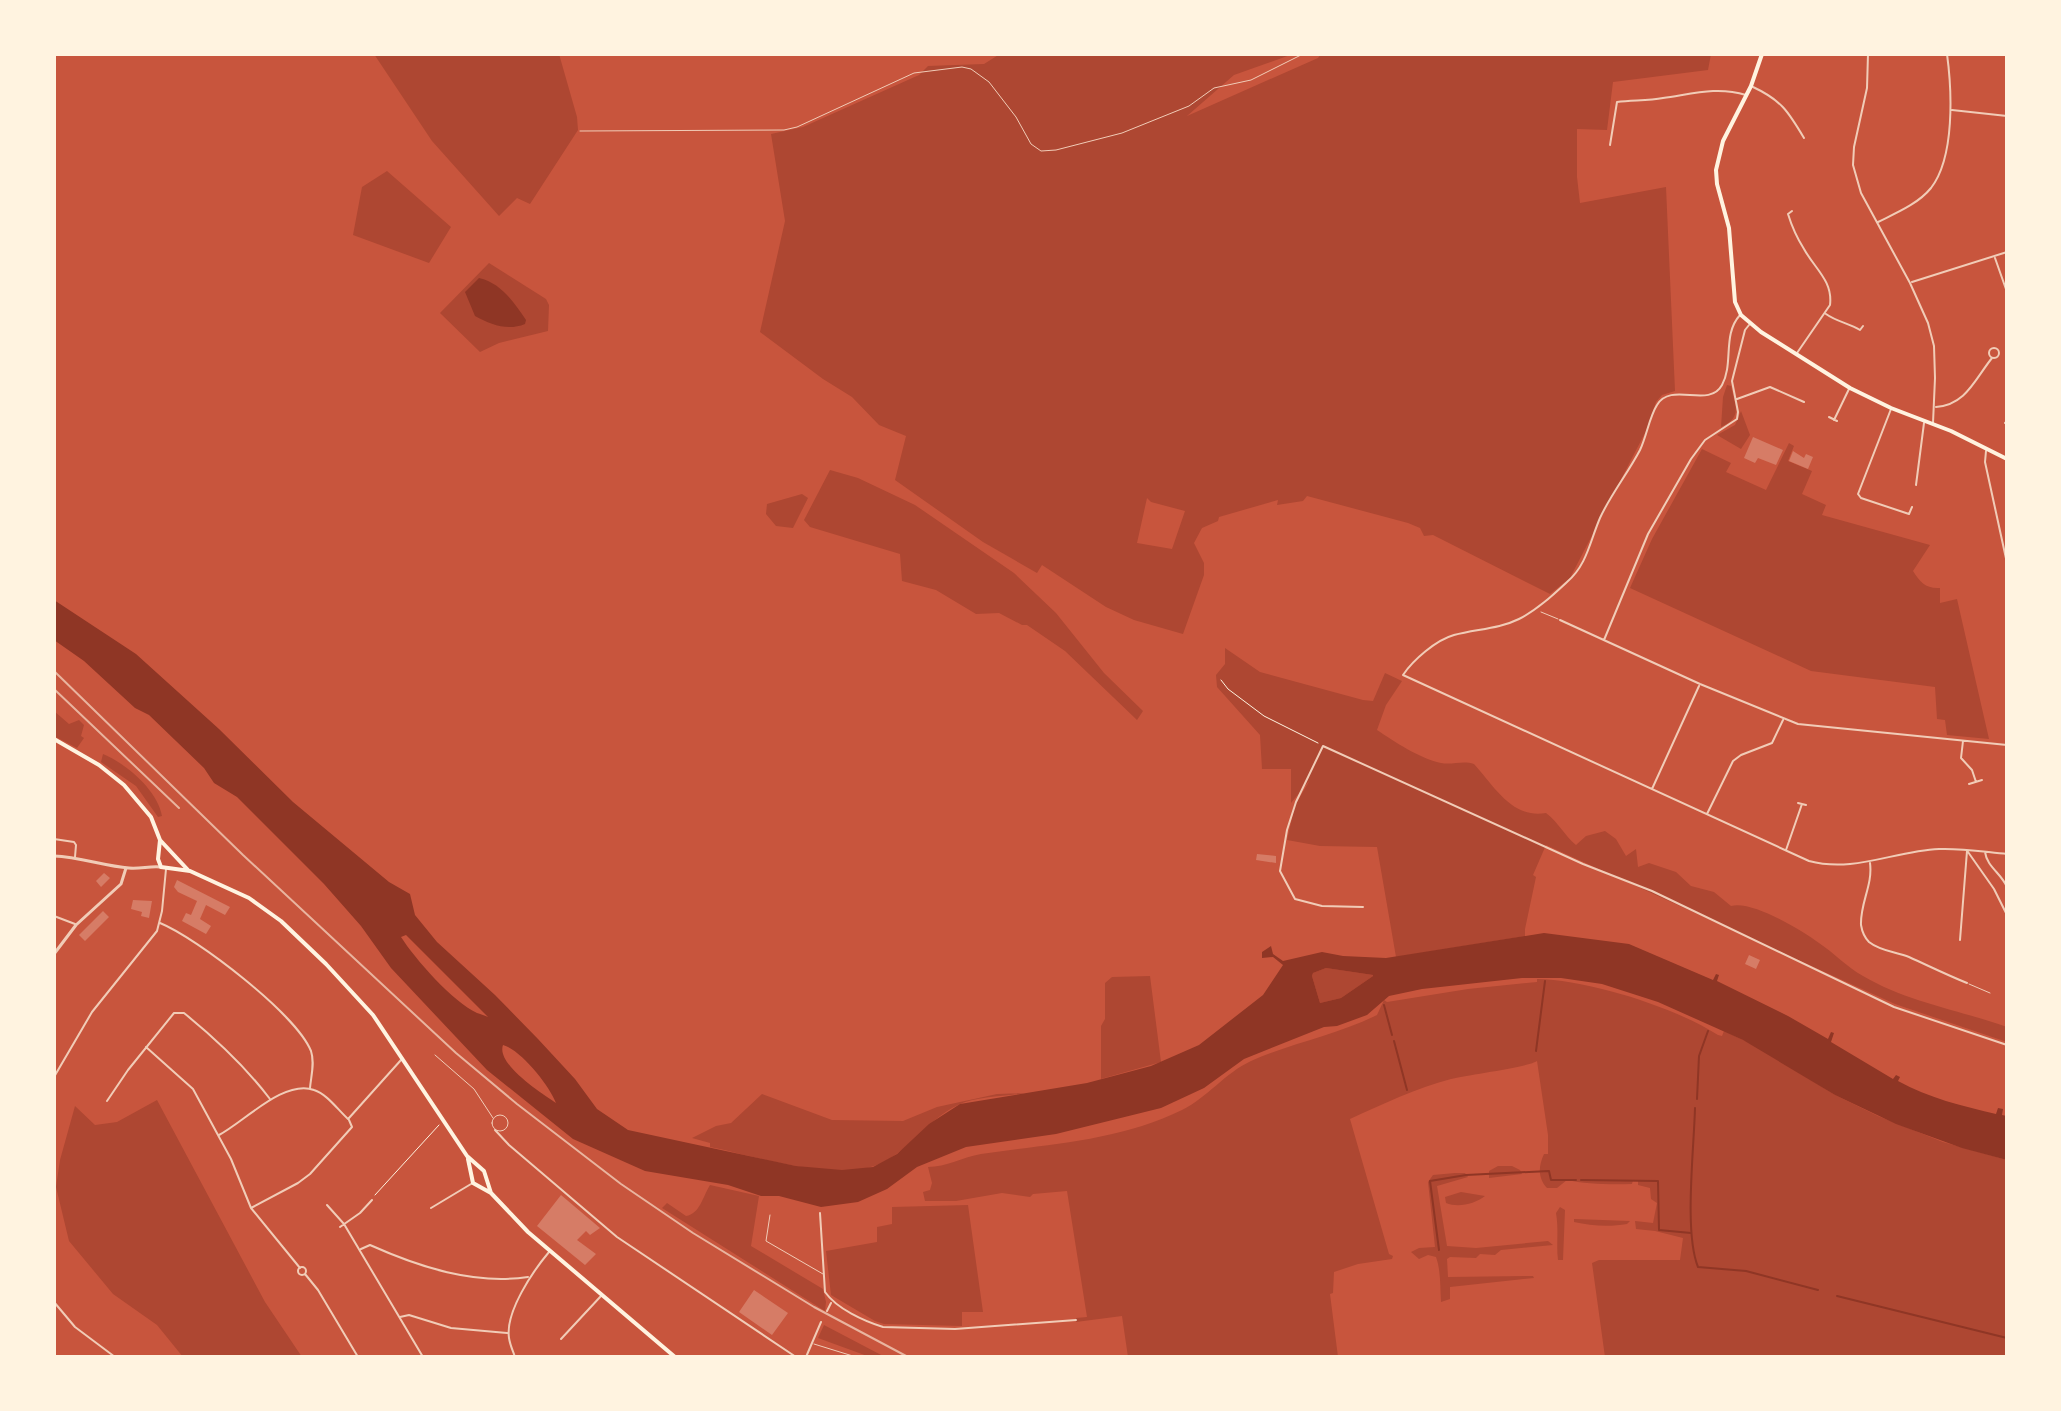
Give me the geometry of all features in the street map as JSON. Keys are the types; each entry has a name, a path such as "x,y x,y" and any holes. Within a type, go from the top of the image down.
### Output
{"main road":[{"path":"1762,54 1747,96 1723,141 1716,170 1729,228 1735,302 1741,315 1749,324 1850,388 2007,459"},
{"path":"54,739 99,765 124,785 151,817 160,840 190,871"},
{"path":"160,840 158,857 164,868 190,871 249,898 281,921 354,991 403,1058 467,1156 484,1171 491,1193"},
{"path":"158,857 164,851 171,851"},
{"path":"173,868 177,857"},
{"path":"467,1156 476,1184 491,1193 523,1228 675,1357"},
{"path":"471,1176 480,1169"},
{"path":"476,1184 486,1179"}],"street":[{"path":"1868,54 1865,106 1854,147 1855,180 1928,323 1934,346 1933,423"},
{"path":"1877,223 1914,203 1930,188 1939,172 1950,110 1947,54"},
{"path":"1751,86 1776,99 1788,110 1804,138"},
{"path":"1610,145 1617,102 1718,89 1747,96"},
{"path":"1950,110 2007,116"},
{"path":"1800,131 1805,127"},
{"path":"1782,215 1792,211"},
{"path":"1788,214 1805,252 1829,287 1830,305 1797,354"},
{"path":"1910,283 2007,252"},
{"path":"1994,256 2007,292"},
{"path":"1825,314 1839,322 1852,324 1859,331 1863,326"},
{"path":"1741,315 1734,324 1728,344 1725,379 1716,392 1669,394 1659,402 1641,447 1604,510 1586,557 1568,582 1518,620 1445,639 1417,657 1403,675 1809,861 1835,866 1939,849 2007,854"},
{"path":"1603,640 1648,534 1700,445 1735,422 1738,414 1732,381 1749,324"},
{"path":"1935,407 1949,406 1964,397 1992,358"},
{"path":"1725,379 1732,381"},
{"path":"1735,399 1770,387 1804,402"},
{"path":"1829,417 1836,420 1850,388"},
{"path":"1891,408 1858,494 1861,498 1909,514"},
{"path":"1916,485 1924,420"},
{"path":"1986,450 1985,462 2007,563"},
{"path":"1908,519 1912,507"},
{"path":"1560,620 1783,720 1812,727 2007,745"},
{"path":"1652,790 1700,684"},
{"path":"1706,815 1733,761 1772,743 1783,720"},
{"path":"1963,741 1961,758 1972,770 1976,782"},
{"path":"1363,907 1322,906 1295,899 1280,871 1287,830 1296,802 1323,746 1583,864 1652,891 1894,1007 2007,1045"},
{"path":"1969,784 1982,780"},
{"path":"1786,851 1802,804"},
{"path":"54,839 74,842 75,857"},
{"path":"1967,850 1994,889 2007,915"},
{"path":"1960,940 1967,850"},
{"path":"1985,852 1986,862 2002,876 2007,887"},
{"path":"54,856 75,857 126,868 150,865 164,868 160,923 153,939 118,977 92,1012 54,1077"},
{"path":"150,865 158,857"},
{"path":"1869,862 1871,875 1862,916 1864,937 1871,944 1908,956 1964,983"},
{"path":"54,954 76,925 121,884 126,868"},
{"path":"54,916 76,925"},
{"path":"160,923 208,951 245,980 302,1036 313,1060 310,1088"},
{"path":"107,1101 146,1047 178,1012 184,1013 212,1036 270,1099"},
{"path":"146,1047 193,1089 219,1135 251,1208 300,1268 305,1268 305,1274 358,1357"},
{"path":"348,1119 403,1058"},
{"path":"219,1135 270,1099 285,1092 310,1088 322,1094 348,1119 352,1127 310,1174 251,1208"},
{"path":"495,1130 617,1237 796,1357"},
{"path":"466,1185 471,1176"},
{"path":"431,1208 466,1185 476,1184"},
{"path":"342,1226 372,1200"},
{"path":"327,1205 360,1249 423,1357"},
{"path":"820,1213 825,1292 832,1302 883,1327 955,1329 1076,1320"},
{"path":"360,1249 370,1245 420,1265 459,1275 512,1280 528,1277"},
{"path":"515,1357 509,1333 528,1277 550,1251"},
{"path":"561,1339 602,1295"},
{"path":"54,1302 75,1327 115,1357"},
{"path":"827,1311 832,1302"},
{"path":"399,1317 409,1315 451,1328 509,1333"},
{"path":"806,1357 821,1322"}],"lane":[{"path":"580,131 784,130 797,127 914,73 962,67 971,69 989,82 1016,117 1031,144 1041,151 1056,150 1122,133 1189,106 1214,88 1251,80 1303,54"},
{"path":"1541,612 1560,620"},
{"path":"1964,983 1990,993"},
{"path":"435,1055 474,1089 493,1118 492,1126 495,1130 503,1130 508,1121 500,1115 493,1118"},
{"path":"770,1215 766,1241 823,1274"},
{"path":"812,1344 856,1357"}],"path":[{"path":"1221,680 1228,689 1264,716 1323,746"},
{"path":"372,1200 444,1120"}],"shaded area":[{"path":"374,54 559,54 578,130 530,204 517,198 499,216 432,141"},
{"path":"1000,54 1293,54 1234,75 1187,116 1321,54 1711,54 1708,70 1613,82 1607,130 1577,129 1580,203 1666,187 1675,391 1662,395 1656,402 1646,431 1570,578 1550,594 1433,535 1424,536 1420,528 1408,523 1307,496 1303,501 1277,505 1278,500 1219,517 1218,521 1202,528 1194,543 1204,563 1204,575 1183,634 1134,620 1106,607 1042,565 1037,573 983,542 895,480 906,436 879,425 852,397 760,332 785,221 771,134 803,127 919,75 928,66 984,64","holes":["1147,498 1151,502 1185,511 1172,549 1137,543"]},
{"path":"387,171 451,227 429,263 353,235 362,187"},
{"path":"489,263 546,299 549,305 548,331 499,343 480,352 440,313"},
{"path":"479,278 494,284 506,294 526,320 525,324 500,326 475,316 465,292"},
{"path":"1727,385 1731,386 1736,410 1732,419 1721,427 1723,397"},
{"path":"1741,411 1750,435 1741,449 1717,435 1735,425"},
{"path":"1789,443 1794,446 1788,461 1812,471 1802,494 1826,505 1822,515 1930,545 1913,571 1924,584 1940,588 1940,603 1957,599 1989,739 1947,735 1945,720 1937,719 1935,687 1811,671 1630,588 1652,539 1702,449 1731,463 1726,472 1766,490"},
{"path":"830,470 858,478 915,505 1014,573 1056,613 1104,673 1143,711 1137,720 1065,651 1027,625 999,613 976,614 936,590 902,581 900,554 810,527 804,520"},
{"path":"802,494 808,498 793,528 776,526 766,514 767,504"},
{"path":"54,600 136,654 293,802 389,882 410,894 415,915 437,942 538,1039 575,1079 597,1109 628,1130 796,1166 842,1170 873,1167 897,1154 929,1124 960,1104 1087,1083 1151,1066 1199,1045 1263,995 1283,965 1273,957 1262,958 1262,952 1271,946 1273,954 1283,961 1322,952 1386,958 1544,933 1629,944 1713,980 1716,974 1719,975 1717,981 1828,1039 1831,1032 1834,1033 1831,1042 1893,1079 1896,1075 1900,1077 1898,1081 1946,1101 1996,1114 1998,1108 2003,1109 2002,1115 2007,1116 2007,1160 1962,1148 1896,1124 1835,1095 1743,1040 1658,1002 1602,984 1561,978 1522,978 1422,989 1389,996 1367,1015 1337,1026 1324,1027 1244,1059 1204,1088 1161,1108 1056,1134 966,1147 917,1167 887,1189 858,1202 821,1207 779,1196 761,1196 728,1185 645,1171 573,1139 487,1070 391,968 361,926 324,884 237,797 214,783 204,768 149,715 135,708 84,661 54,640","holes":["406,935 488,1017 457,1000 435,979 401,937","1326,968 1373,976 1341,998 1320,1003 1313,973","503,1045 526,1061 556,1103 521,1077 503,1053"]},
{"path":"1225,648 1260,672 1363,700 1373,701 1385,673 1402,681 1386,705 1377,730 1399,744 1441,763 1474,764 1505,799 1523,811 1546,813 1576,845 1586,836 1605,831 1616,839 1626,856 1636,849 1638,867 1649,863 1676,872 1691,886 1714,892 1731,906 1751,907 1776,917 1811,937 1857,972 1880,985 2007,1027 2007,1042 1895,1004 1546,845 1533,875 1536,877 1525,936 1396,957 1377,847 1320,846 1287,840 1295,805 1310,780 1291,803 1291,769 1262,769 1260,735 1217,687 1216,675 1225,664"},
{"path":"54,711 69,724 79,720 84,725 81,736 84,738 77,748 54,736"},
{"path":"103,754 140,779 154,797 162,816 158,817 136,786 101,762"},
{"path":"1326,968 1373,976 1341,998 1320,1003 1312,976"},
{"path":"1150,976 1161,1062 1101,1079 1105,983 1112,977"},
{"path":"1537,979 1606,990 1655,1005 1718,1035 1722,1036 1724,1031 1878,1116 1943,1142 2007,1160 2007,1357 1605,1357 1592,1263 1599,1260 1680,1260 1683,1238 1636,1229 1635,1221 1653,1223 1657,1203 1651,1199 1650,1188 1638,1185 1638,1180 1633,1180 1632,1184 1615,1184 1567,1180 1557,1188 1547,1188 1540,1172 1544,1154 1548,1154 1548,1135 1537,1061 1438,1083 1350,1119 1389,1254 1393,1256 1392,1259 1358,1264 1334,1272 1333,1293 1330,1294 1338,1357 1128,1357 1122,1316 1076,1322 1076,1318 1087,1317 1067,1191 1033,1194 1030,1197 1002,1193 956,1201 925,1201 923,1192 930,1190 932,1183 928,1167 981,1154 1058,1144 1134,1129 1191,1105 1251,1061 1377,1015 1384,1000 1537,982"},
{"path":"1024,1093 982,1098 958,1105 936,1119 897,1154 874,1166 856,1170 792,1166 710,1147 710,1143 692,1138 716,1126 731,1123 762,1094 832,1120 903,1121 937,1107 997,1094"},
{"path":"157,1100 265,1302 302,1357 183,1357 157,1325 113,1294 69,1241 56,1187 75,1106 95,1125 117,1122"},
{"path":"1498,1166 1512,1166 1522,1174 1489,1178 1489,1171"},
{"path":"1465,1173 1468,1177 1437,1186 1447,1246 1476,1248 1548,1241 1553,1245 1501,1250 1495,1255 1480,1254 1476,1258 1450,1257 1447,1259 1448,1277 1534,1278 1450,1287 1450,1299 1441,1302 1436,1257 1428,1255 1419,1259 1411,1252 1435,1247 1428,1182 1433,1175"},
{"path":"710,1185 759,1196 751,1246 823,1289 825,1311 662,1208 667,1203 686,1216 691,1215"},
{"path":"1461,1192 1485,1196 1466,1204 1446,1203 1445,1197"},
{"path":"968,1205 983,1312 962,1312 962,1326 884,1324 831,1295 826,1251 877,1242 877,1227 892,1224 892,1207"},
{"path":"1560,1207 1565,1210 1563,1260 1558,1260 1557,1254 1556,1213"},
{"path":"1574,1219 1630,1221 1627,1224 1600,1226 1574,1222"},
{"path":"824,1325 885,1357 870,1357 818,1338"}],"building":[{"path":"1753,437 1783,450 1776,465 1758,458 1755,463 1744,458"},
{"path":"1793,451 1804,458 1806,454 1813,457 1808,469 1789,461"},
{"path":"1257,854 1276,856 1276,863 1256,860"},
{"path":"104,873 110,878 101,887 96,881"},
{"path":"177,880 230,907 225,915 206,905 200,919 211,926 206,934 182,921 186,913 191,915 197,901 178,892 174,887"},
{"path":"133,900 152,901 149,918 131,909"},
{"path":"103,911 109,917 85,941 79,935"},
{"path":"1749,955 1760,960 1756,969 1745,964"},
{"path":"561,1195 600,1228 590,1235 586,1231 577,1240 596,1254 585,1265 537,1226"},
{"path":"754,1290 788,1313 772,1335 739,1312"}],"waterway":[{"path":"1536,1051 1545,981"},
{"path":"1384,1005 1392,1035"},
{"path":"1697,1099 1699,1056 1708,1031"},
{"path":"1394,1041 1407,1090"},
{"path":"1695,1108 1691,1234 1698,1267 1746,1271 1818,1290"},
{"path":"1439,1250 1430,1181 1466,1175 1549,1171 1551,1180 1576,1180"},
{"path":"1581,1180 1658,1181 1659,1230 1691,1233"},
{"path":"1837,1296 2007,1338"}],"railway":[{"path":"54,671 243,855 456,1053 517,1104 621,1184 693,1233 814,1307 908,1357"},
{"path":"54,689 179,808"}]}
